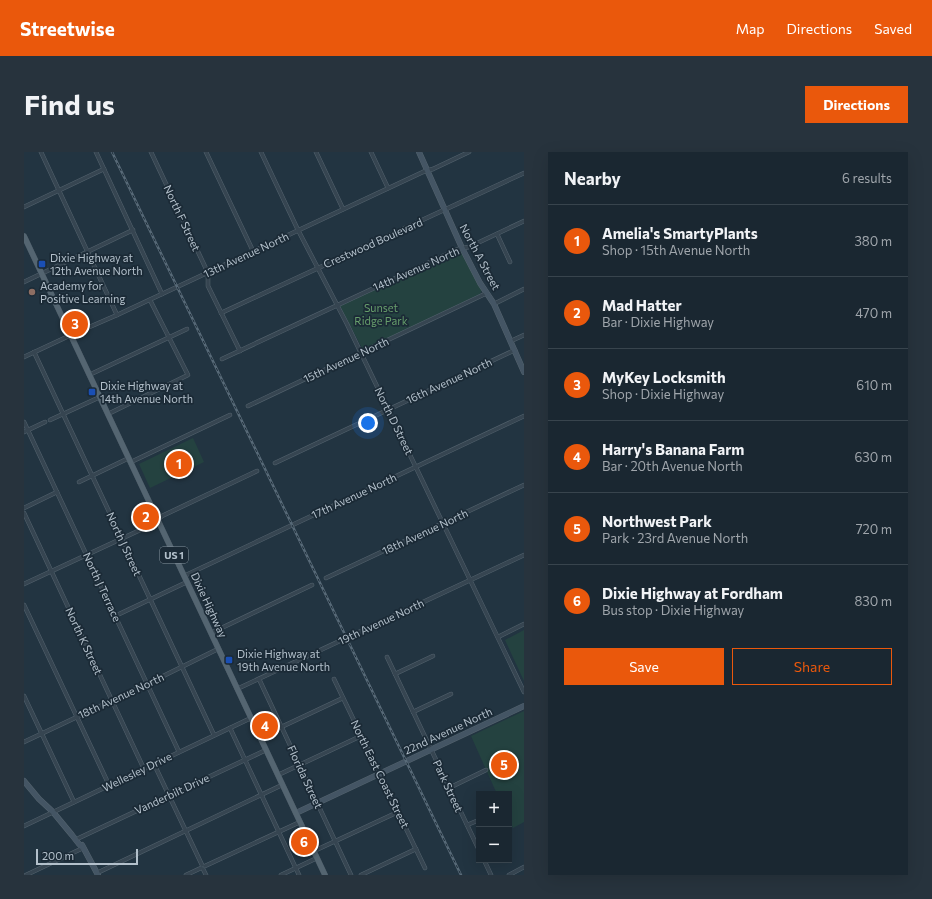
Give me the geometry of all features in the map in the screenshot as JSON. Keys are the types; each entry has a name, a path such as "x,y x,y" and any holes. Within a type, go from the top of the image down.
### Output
{"main road":[{"name":"Dixie Highway","path":"24,236 325,875"}],"street":[{"path":"41,152 117,315"},
{"path":"96,152 162,294"},
{"name":"North F Street","path":"151,152 208,273 208,286 240,351"},
{"path":"206,152 253,252"},
{"name":"North D Street","path":"261,152 298,230 361,353 524,692"},
{"path":"316,152 343,209"},
{"path":"371,152 388,188"},
{"name":"North A Street","path":"419,152 462,248 480,283 494,304 524,372"},
{"name":"13th Avenue North","path":"24,357 150,300 427,170 433,169 469,152"},
{"path":"24,207 104,168"},
{"name":"Crestwood Boulevard","path":"221,313 524,174"},
{"name":"14th Avenue North","path":"222,359 458,249 469,247 524,221"},
{"path":"24,282 133,230"},
{"path":"497,234 510,262"},
{"path":"494,304 524,290"},
{"name":"15th Avenue North","path":"248,406 487,293"},
{"path":"108,414 188,375 150,300"},
{"path":"89,375 187,329"},
{"path":"510,341 524,335"},
{"name":"16th Avenue North","path":"275,463 515,350"},
{"name":"North J Street","path":"34,352 214,735"},
{"path":"50,420 100,397"},
{"path":"79,482 230,414"},
{"name":"17th Avenue North","path":"184,576 524,416"},
{"name":"North J Terrace","path":"24,422 26,431 57,492 179,752"},
{"path":"26,431 45,422"},
{"path":"24,584 154,523 162,516 257,471"},
{"name":"18th Avenue North","path":"326,578 524,486"},
{"path":"24,508 57,492"},
{"name":"North K Street","path":"24,513 144,768"},
{"name":"19th Avenue North","path":"237,690 524,555"},
{"path":"115,616 187,582"},
{"path":"211,633 312,585"},
{"path":"24,605 109,786"},
{"path":"498,638 524,624"},
{"name":"18th Avenue North","path":"24,742 218,649"},
{"path":"395,674 433,656"},
{"name":"Park Street","path":"387,657 476,844"},
{"name":"North East Coast Street","path":"334,679 426,868"},
{"name":"Florida Street","path":"259,680 351,875"},
{"path":"413,712 451,694"},
{"path":"24,696 74,802"},
{"path":"260,737 343,698"},
{"name":"22nd Avenue North","path":"296,813 524,706"},
{"name":"Wellesley Drive","path":"24,826 251,718"},
{"path":"230,728 299,875"},
{"path":"278,775 362,736"},
{"name":"Vanderbilt Drive","path":"79,838 266,750"},
{"path":"154,764 206,875"},
{"path":"449,788 486,770"},
{"path":"24,781 39,799 53,812 83,848"},
{"path":"53,812 64,821 79,838 97,874 282,785"},
{"path":"314,851 398,812"},
{"path":"467,825 476,821"},
{"path":"186,875 300,822"},
{"path":"26,875 83,848"},
{"path":"361,875 416,849"},
{"path":"281,875 317,858"},
{"path":"485,863 491,875"},
{"path":"509,875 524,867"}],"green space":[{"name":"Sunset Ridge Park","path":"462,250 482,290 480,294 363,350 340,306"},
{"path":"193,438 204,462 150,488 139,464"},
{"path":"524,630 524,681 505,640"},
{"path":"524,711 524,822 513,828 512,791 496,791 471,736"}],"railway":[{"path":"112,152 461,875"}],"place":[{"name":"Dixie Highway at 12th Avenue North","path":"42,264"},
{"name":"Academy for Positive Learning","path":"32,292"},
{"name":"MyKey Locksmith","path":"75,324"},
{"name":"Dixie Highway at 14th Avenue North","path":"92,392"},
{"name":"Amelia's SmartyPlants","path":"179,464"},
{"name":"Mad Hatter","path":"146,517"},
{"name":"Dixie Highway at 19th Avenue North","path":"229,660"},
{"name":"Harry's Banana Farm","path":"265,726"},
{"name":"Northwest Park","path":"504,765"},
{"name":"Dixie Highway at Fordham","path":"304,842"}]}
